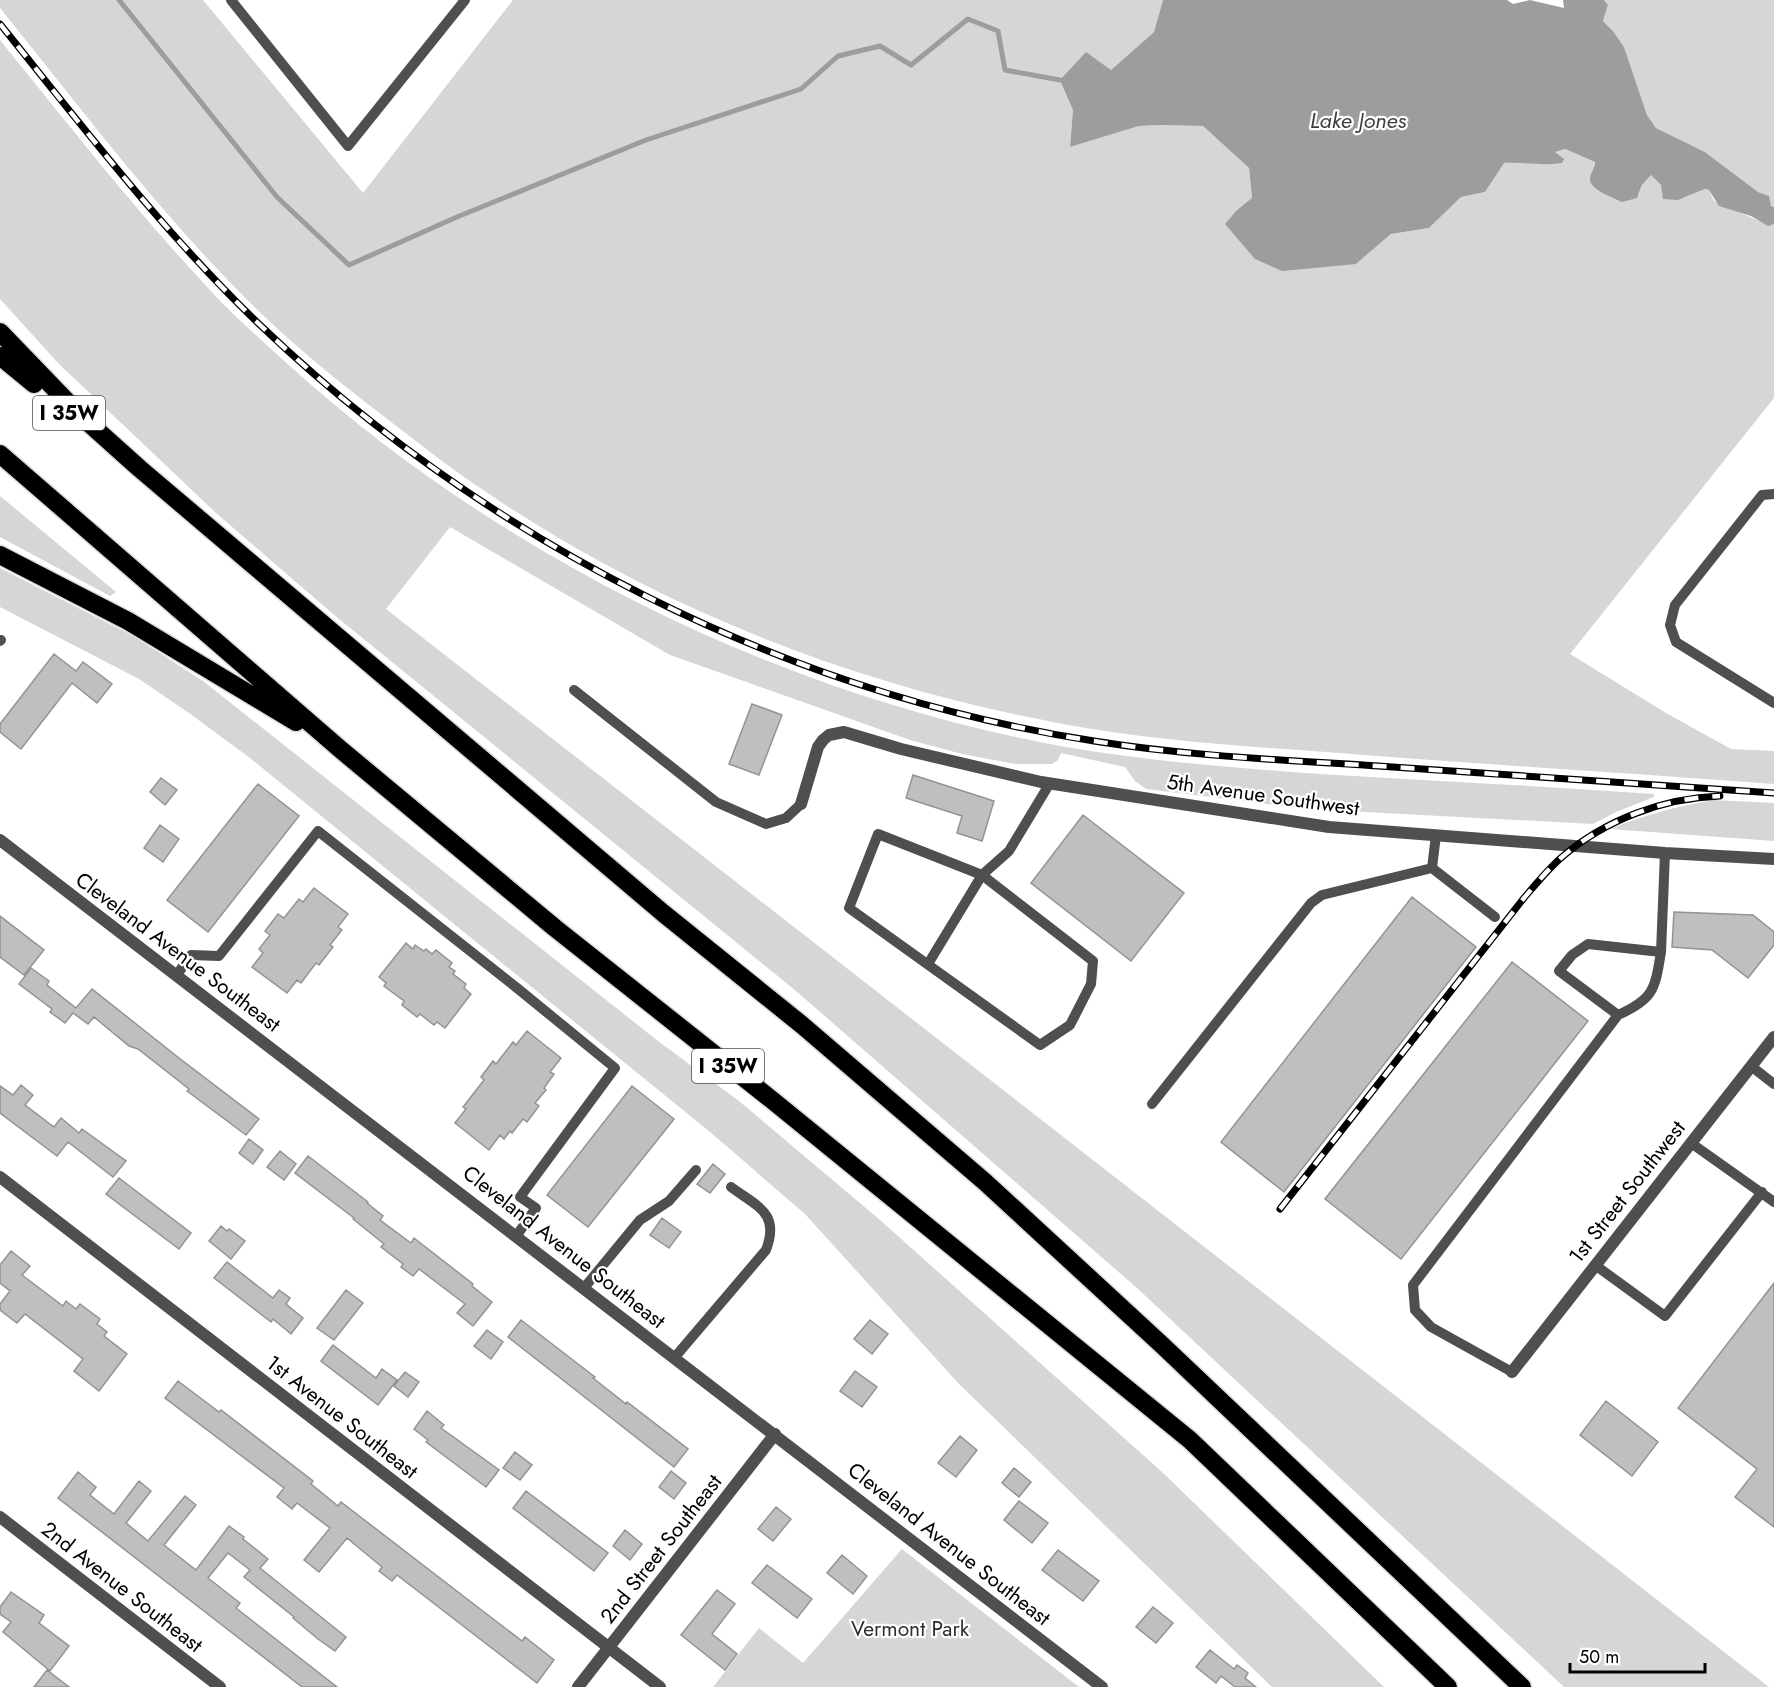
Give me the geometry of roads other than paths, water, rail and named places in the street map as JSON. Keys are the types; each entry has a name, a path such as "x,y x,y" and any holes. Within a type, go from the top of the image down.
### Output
{"highway":[{"path":"0,332 81,416 139,468"},
{"name":"I 35W","path":"0,356 139,468 663,913 802,1025 976,1175 1162,1345 1522,1687"},
{"name":"I 35W","path":"0,454 340,749 555,928 772,1100 1190,1440 1448,1687"},
{"path":"0,555 128,621 340,749"}],"street":[{"name":"5th Avenue Southwest","path":"801,804 816,751 823,740 835,733 856,735 901,748 1050,783 1329,827 1665,853 1774,859"},
{"name":"Cleveland Avenue Southeast","path":"0,840 517,1235 1102,1687"},
{"name":"1st Street Southwest","path":"1512,1372 1774,1037"},
{"name":"1st Avenue Southeast","path":"0,1177 660,1687"},
{"name":"2nd Street Southeast","path":"578,1687 775,1434"},
{"name":"2nd Avenue Southeast","path":"0,1517 220,1687"}],"lane":[{"path":"231,0 348,146 465,0"},
{"path":"1774,494 1762,495 1696,578 1675,605 1670,625 1676,642 1774,703"},
{"path":"574,690 717,802 766,824 786,818 801,804"},
{"path":"927,964 982,875 1009,851 1050,783"},
{"path":"177,976 191,955 219,956 318,831 615,1068 520,1197 536,1208 517,1235"},
{"path":"878,834 982,875 1093,961 1091,984 1070,1025 1040,1045 849,908 878,834"},
{"path":"1432,868 1436,835"},
{"path":"1512,1372 1431,1327 1415,1310 1413,1284 1618,1015 1634,1008 1650,996 1657,975 1660,952 1665,853"},
{"path":"1432,868 1495,917"},
{"path":"1152,1104 1311,903 1322,895 1432,868"},
{"path":"1618,1015 1559,971 1572,955 1588,944 1660,952"},
{"path":"1751,1066 1774,1084"},
{"path":"1691,1143 1774,1202"},
{"path":"584,1288 640,1220 669,1201 696,1170"},
{"path":"675,1357 766,1250 772,1234 770,1220 759,1208 731,1187"},
{"path":"1595,1265 1665,1316 1762,1192"}],"water":[{"name":"Lake Jones","path":"1163,0 1507,0 1513,4 1530,0 1564,8 1563,0 1604,0 1608,5 1603,21 1624,47 1647,115 1656,128 1705,152 1758,192 1769,196 1771,206 1774,207 1774,224 1768,226 1751,216 1719,206 1709,190 1705,189 1678,200 1663,199 1661,185 1651,175 1642,185 1637,198 1622,202 1592,185 1590,179 1595,162 1565,149 1555,152 1564,159 1562,163 1504,163 1485,192 1461,197 1429,228 1391,234 1356,264 1282,271 1255,259 1225,224 1252,198 1249,168 1203,126 1139,126 1070,147 1073,110 1060,80 1086,52 1111,70 1154,32"}],"waterway":[{"path":"119,0 277,197 349,265 457,217 646,140 801,89 838,56 880,46 911,65 968,19 998,31 1005,70 1060,80"}],"railway":[{"path":"0,24 93,140 190,253 259,324 347,402 442,474 541,539 645,596 753,645 865,686 978,718 1094,741 1236,757 1774,793"},
{"path":"1280,1209 1524,898 1557,862 1597,832 1636,813 1677,801 1720,796"}],"park label":[{"name":"Vermont Park","path":"910,1629"}]}
